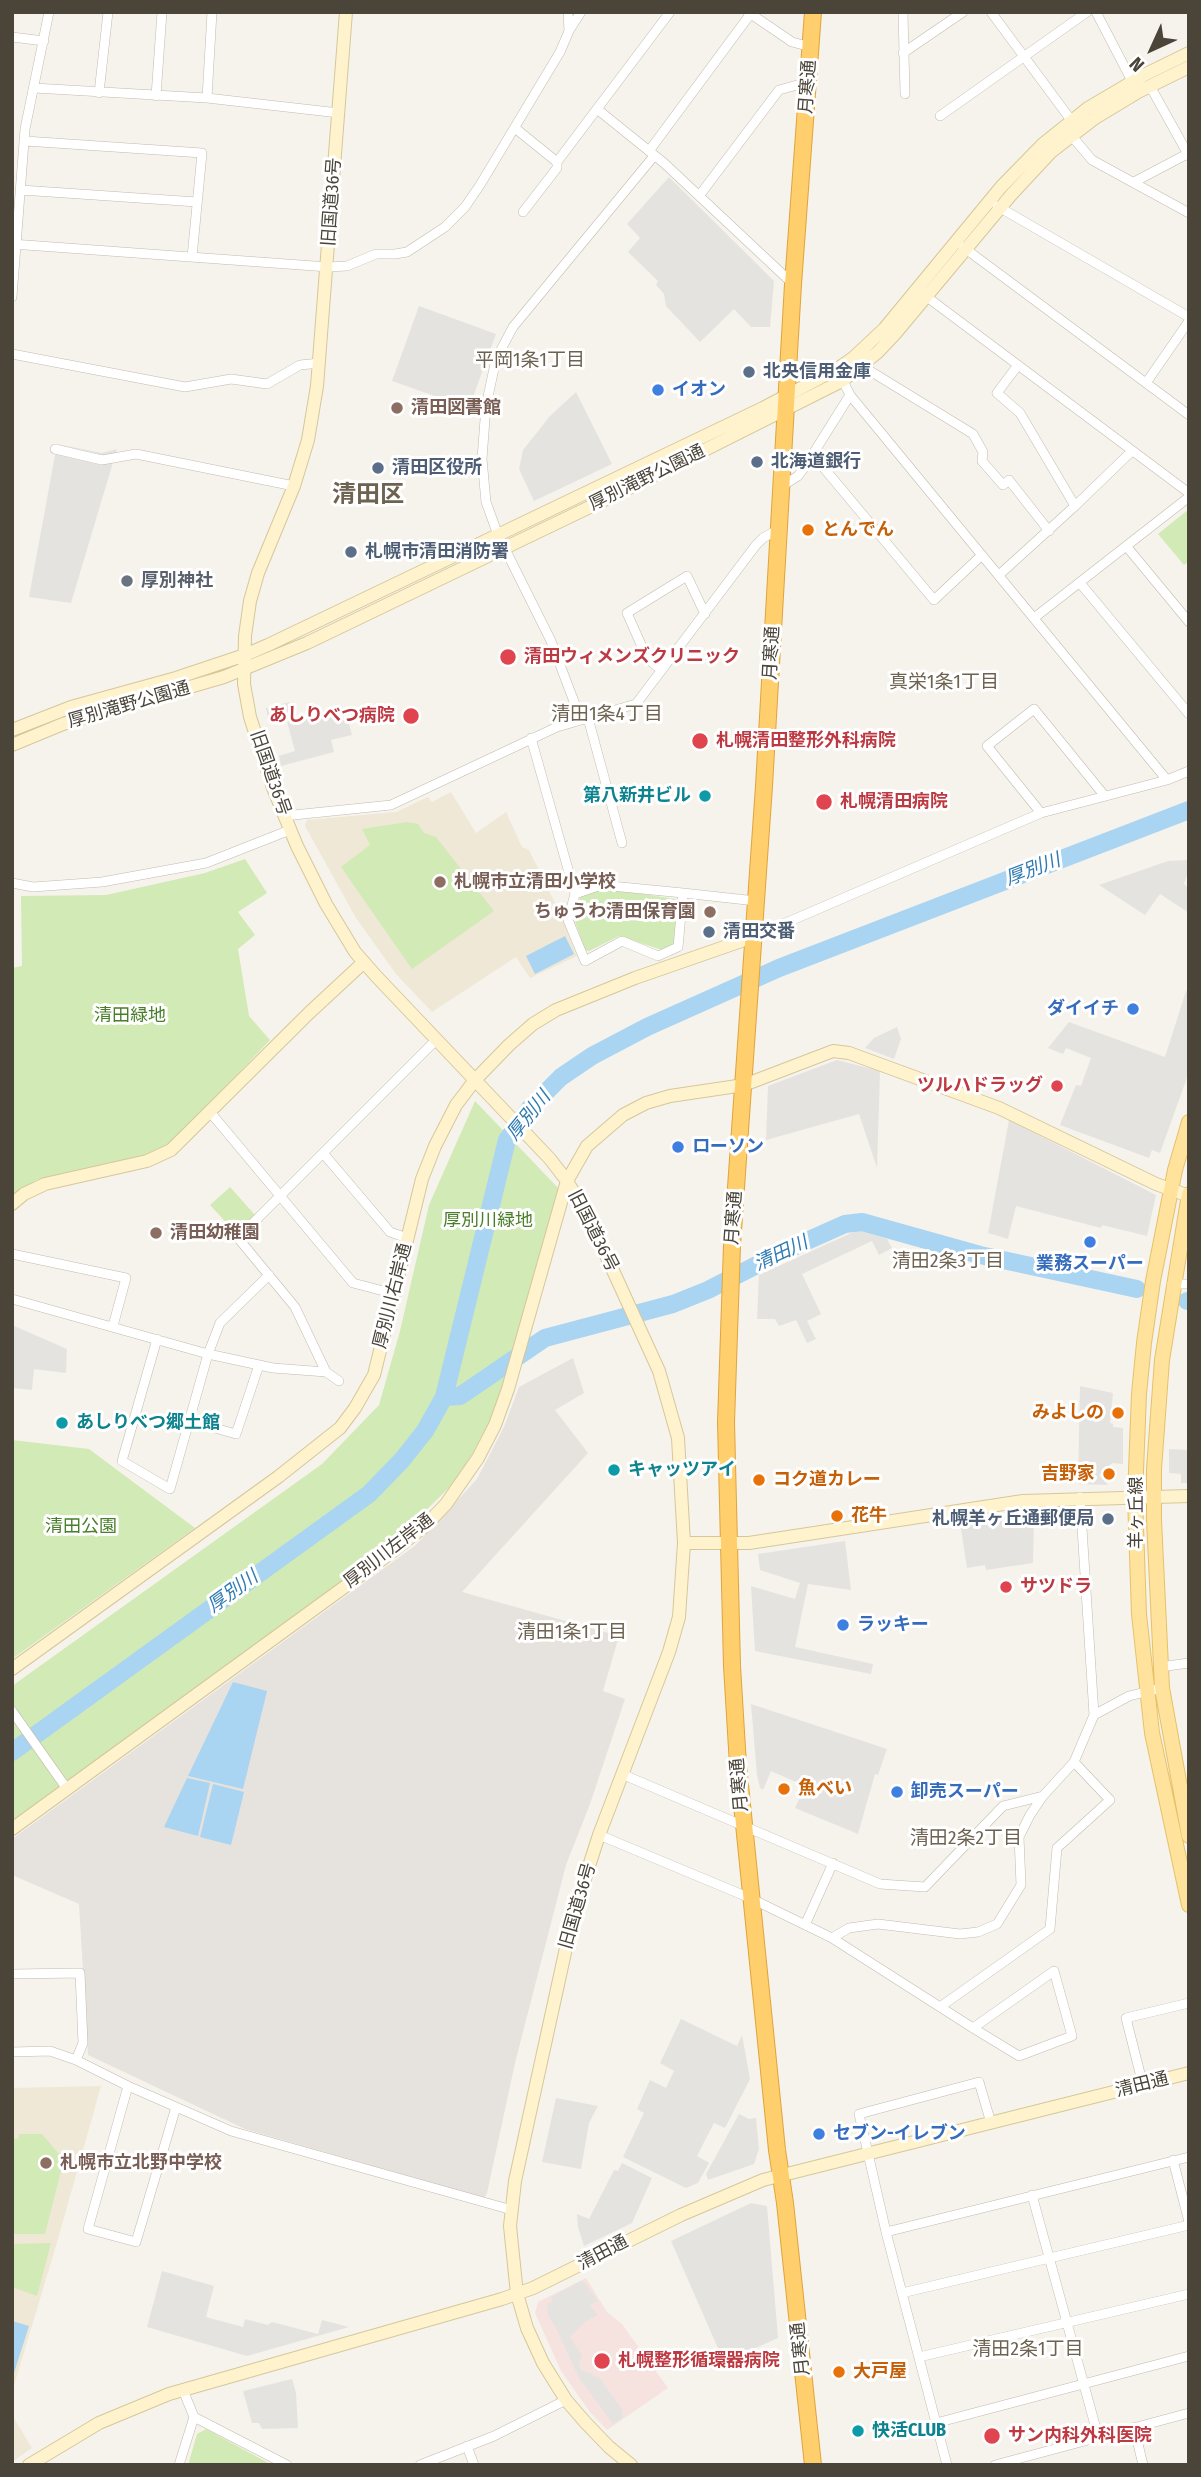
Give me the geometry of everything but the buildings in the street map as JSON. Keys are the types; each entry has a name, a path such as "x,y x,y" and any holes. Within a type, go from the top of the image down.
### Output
{"highway":[{"name":"月寒通","path":"813,12 793,284 756,901 732,1245 726,1422 734,1703 743,1825 813,2465"}],"main road":[{"name":"羊ヶ丘線","path":"1189,1122 1171,1190 1144,1343 1135,1497 1139,1614 1189,1836"},
{"name":"羊ヶ丘線","path":"1189,1195 1172,1284 1162,1360 1154,1469 1160,1667 1154,1689 1153,1733 1173,1839 1189,1905"}],"street":[{"path":"12,297 25,141 49,12"},
{"path":"99,93 108,12"},
{"path":"156,96 162,12"},
{"path":"207,98 212,12"},
{"name":"旧国道36号","path":"346,12 320,363 308,440 294,486 253,587 245,636 244,684 250,718 290,830 326,904 355,953 550,1159 567,1181 589,1218 659,1371 678,1438 684,1543 679,1617 624,1775 599,1835 573,1916 515,2181 510,2226 517,2294 537,2351 566,2400 596,2434 631,2465"},
{"path":"568,12 569,30"},
{"path":"15,244 328,267 347,266 376,254 407,251 445,227 465,207 515,128 581,12"},
{"path":"523,212 557,168 557,162 670,12"},
{"path":"903,12 905,94"},
{"path":"903,53 963,12"},
{"path":"991,12 1092,160 1189,214"},
{"path":"940,116 1087,12"},
{"path":"1096,12 1135,87"},
{"path":"622,843 585,719 551,641 498,535 486,502 482,459 486,406 496,359 513,327 652,153 750,13 792,42 811,47"},
{"path":"12,37 44,40"},
{"name":"厚別滝野公園通","path":"840,375 853,358 921,293 995,204 1031,173 1068,127 1095,118 1135,87 1189,53"},
{"name":"厚別滝野公園通","path":"1135,87 1150,86 1189,67"},
{"path":"699,196 779,90 808,82"},
{"path":"1134,182 1188,154 1150,86"},
{"path":"34,88 207,98 339,113"},
{"path":"597,108 652,153 793,284"},
{"path":"515,128 557,162"},
{"path":"25,141 202,153 192,257"},
{"path":"21,190 197,202"},
{"path":"995,204 1189,319 1146,383"},
{"path":"961,246 1189,415"},
{"path":"921,293 1189,495 1127,547 1034,618"},
{"name":"厚別滝野公園通","path":"12,745 63,724 244,670 307,643 634,486 786,402 862,366 895,334 921,293"},
{"path":"12,354 185,387 231,379 267,384 300,365 320,363"},
{"path":"1018,365 997,393 1020,413 1076,506"},
{"path":"862,366 974,434 984,452 982,461 1003,485 1009,480 1049,531"},
{"path":"840,375 850,395 1167,780"},
{"path":"782,486 798,476 850,395"},
{"name":"厚別滝野公園通","path":"12,730 71,707 176,678 245,655 627,473 786,402"},
{"path":"55,449 103,460 136,454 294,486"},
{"path":"999,575 1132,451"},
{"path":"813,455 934,600 982,555"},
{"path":"627,473 634,486"},
{"path":"285,816 391,804 531,738 636,704 763,538 779,529"},
{"path":"1127,547 1189,622"},
{"path":"661,670 646,659 626,613 687,576 705,614"},
{"path":"1080,583 1189,714"},
{"path":"1041,813 987,746 1034,709 1104,795"},
{"path":"531,738 575,894 568,920 585,961 622,941 658,956 678,947 683,893"},
{"path":"752,944 1041,813 1167,780 1189,771"},
{"path":"12,883 33,887 102,883 206,863 290,830"},
{"path":"575,894 601,885 756,901"},
{"name":"厚別川右岸通","path":"12,1669 278,1477 340,1428 374,1375 422,1180 435,1146 456,1105 475,1080 522,1034 556,1010 635,978 752,944"},
{"path":"12,1204 24,1194 45,1184 158,1158 181,1141 364,962"},
{"path":"326,1372 295,1307 238,1238 437,1039"},
{"name":"厚別川左岸通","path":"12,1829 425,1526 458,1488 495,1425 511,1381 567,1181 587,1146 623,1115 646,1103 670,1097 744,1085 833,1051 849,1053 999,1108 1171,1190 1189,1195"},
{"path":"210,1112 353,1283 395,1294"},
{"path":"323,1153 390,1232 407,1238"},
{"path":"12,1254 126,1278 113,1326"},
{"path":"157,1339 122,1461 170,1489 208,1354 220,1323 269,1275"},
{"path":"1172,1284 1189,1284"},
{"path":"12,1299 208,1354 259,1365 326,1372 339,1381"},
{"path":"190,1421 236,1434 259,1365"},
{"path":"684,1543 749,1543 790,1538 1023,1501 1080,1497 1189,1496"},
{"path":"1080,1497 1094,1715"},
{"path":"1160,1667 1189,1663"},
{"path":"832,1938 849,1928 877,1924 960,1934 978,1932 997,1924 1021,1885 1019,1836 1042,1796 1074,1762 1089,1721 1094,1715 1129,1696 1154,1689"},
{"path":"12,1711 67,1789"},
{"path":"940,2007 1050,1929 1057,1849 1110,1800 1074,1762"},
{"path":"624,1775 880,1884 925,1887 1003,1806 1042,1796"},
{"path":"599,1835 750,1898 832,1938 973,2028 1019,2056 1072,2036 1054,1971 973,2028"},
{"path":"1173,1839 1189,1836"},
{"path":"805,1925 833,1863"},
{"path":"12,1975 80,1973 83,2043 76,2060"},
{"path":"1143,2085 1126,2018 1189,2003"},
{"path":"12,2052 50,2051 76,2060 231,2131 512,2210"},
{"name":"清田通","path":"29,2465 99,2423 136,2406 517,2294 539,2286 719,2197 781,2175 1189,2073"},
{"path":"947,2465 886,2232 859,2114 979,2082 991,2123"},
{"path":"128,2086 88,2229 136,2242 176,2107"},
{"path":"886,2232 1189,2157"},
{"path":"902,2294 1189,2224 1174,2160"},
{"path":"1032,2196 1051,2257 1098,2436"},
{"path":"919,2357 1189,2294"},
{"path":"936,2423 1189,2356"},
{"path":"179,2465 194,2417 183,2390"},
{"path":"420,2465 566,2400"},
{"path":"995,2465 1189,2413"},
{"path":"194,2417 287,2465"},
{"path":"1134,2427 1143,2465"},
{"path":"467,2446 474,2465"}],"shaded area":[{"path":"669,177 774,281 770,327 751,327 734,309 700,342 666,306 664,294 656,285 658,281 628,252 640,238 627,224"},
{"path":"419,306 496,334 469,408 392,381"},
{"path":"576,392 612,464 534,501 519,469 523,450 550,416"},
{"path":"57,444 102,453 117,449 71,603 29,597"},
{"path":"290,702 295,721 345,708 352,735 331,740 334,752 281,766 279,756 295,751 285,714 268,718 266,708"},
{"name":"札幌市立清田小学校","path":"451,792 476,833 506,812 522,847 529,850 560,913 577,956 530,978 516,957 432,1012 396,974 356,918 305,826 307,820 396,812 428,797 432,802"},
{"path":"1189,860 1184,884 1189,888 1189,913 1160,894 1145,915 1099,885 1168,861"},
{"path":"1186,991 1189,992 1189,1072 1160,1153 1152,1150 1149,1158 1060,1125 1076,1085 1081,1086 1091,1058 1066,1048 1063,1054 1048,1048 1069,1022 1165,1057"},
{"path":"897,1027 901,1039 894,1059 865,1048 874,1038"},
{"path":"837,1060 880,1071 877,1168 859,1114 766,1140 768,1086"},
{"path":"1009,1120 1156,1195 1147,1236 1102,1225 1101,1228 1016,1206 1008,1239 988,1233"},
{"path":"858,1230 887,1239 892,1248 879,1255 872,1241 802,1274 821,1314 807,1321 816,1339 807,1343 796,1320 779,1326 775,1319 757,1319 759,1275"},
{"path":"12,1325 67,1349 66,1373 34,1369 32,1390 12,1388"},
{"path":"573,1358 584,1393 555,1410 588,1453 462,1592 619,1636 603,1691 625,1699 590,1804 566,1865 515,2063 484,2198 245,2129 88,2055 79,1904 12,1875 12,1839 416,1545 477,1479 504,1427 519,1387"},
{"path":"1080,1386 1113,1393 1110,1423 1113,1427 1123,1428 1123,1464 1112,1463 1099,1475 1108,1485 1078,1484"},
{"path":"1169,1449 1189,1450 1189,1483 1181,1483 1181,1474 1169,1473"},
{"path":"1022,1514 1034,1516 1033,1563 986,1570 985,1565 967,1568 960,1522"},
{"path":"845,1541 851,1590 808,1584 795,1647 873,1664 871,1674 755,1651 751,1586 795,1599 800,1583 760,1570 758,1554"},
{"path":"751,1704 887,1749 878,1775 875,1774 858,1834 795,1808 805,1786 771,1771 763,1790 760,1788"},
{"path":"681,2019 737,2046 742,2035 750,2079 725,2128 714,2123 697,2156 709,2163 698,2183 686,2188 623,2157 644,2113 637,2109 650,2080 666,2088 674,2071 660,2063"},
{"name":"札幌市立北野中学校","path":"101,2086 58,2239 12,2392 12,2088"},
{"path":"556,2098 598,2106 589,2123 581,2169 542,2162"},
{"path":"739,2114 749,2119 756,2118 759,2149 754,2164 708,2180 706,2174"},
{"path":"622,2163 652,2178 632,2223 584,2246 577,2214 589,2219 614,2170 618,2171"},
{"path":"751,2203 767,2206 778,2338 724,2362 671,2241"},
{"path":"162,2271 214,2286 206,2317 243,2327 245,2319 268,2325 272,2322 318,2334 322,2320 349,2327 247,2356 147,2327"},
{"name":"札幌整形循環器病院","path":"586,2278 607,2312 622,2324 668,2388 607,2430 590,2412 561,2371 535,2313 538,2302"},
{"path":"581,2281 598,2301 590,2305 598,2315 585,2322 570,2337 582,2356 579,2365 581,2370 598,2376 622,2409 623,2418 613,2424 579,2378 548,2315 547,2304 552,2302 551,2297"},
{"path":"292,2379 296,2393 298,2428 262,2429 259,2423 252,2423 243,2391"},
{"path":"12,2415 32,2448 12,2462"}],"green space":[{"path":"1189,509 1189,561 1184,565 1158,534"},
{"path":"407,822 418,824 424,833 436,837 494,911 412,969 341,867 370,845 362,829"},
{"name":"清田緑地","path":"245,859 267,893 238,912 255,935 238,949 249,1016 270,1040 167,1148 110,1165 36,1180 12,1201 12,968 22,966 21,896 106,895 205,873"},
{"path":"605,888 675,899 675,944 662,950 619,936 589,951 585,950 574,919 581,911 579,896"},
{"name":"厚別川緑地","path":"475,1101 560,1190 496,1410 459,1478 377,1558 12,1823 12,1686 322,1464 379,1405 400,1331 429,1205"},
{"path":"230,1187 255,1215 236,1233 210,1205"},
{"name":"清田公園","path":"12,1440 89,1449 195,1528 12,1659"},
{"path":"19,2134 42,2134 58,2153 65,2155 45,2234 12,2234 12,2139 18,2139"},
{"path":"51,2243 37,2296 12,2287 12,2244"},
{"path":"206,2429 272,2465 188,2465 197,2434"}],"water":[{"path":"565,936 574,954 535,974 526,956"},
{"path":"233,1682 267,1691 243,1789 188,1776"},
{"path":"187,1778 210,1783 198,1836 164,1827"},
{"path":"213,1784 244,1792 231,1845 200,1837"},
{"path":"12,2321 29,2326 14,2373 12,2372"}],"waterway":[{"name":"厚別川","path":"12,1752 369,1494 402,1460 425,1431 444,1397 507,1140 530,1108 561,1077 592,1056 647,1027 779,968 1189,810"},
{"name":"清田川","path":"444,1397 460,1396 545,1338 673,1304 845,1224 862,1222 980,1255 1137,1289"}],"place":[{"name":"北央信用金庫","path":"749,372"},
{"name":"イオン","path":"658,390"},
{"name":"清田図書館","path":"397,408"},
{"name":"北海道銀行","path":"757,462"},
{"name":"清田区役所","path":"378,468"},
{"name":"とんでん","path":"808,530"},
{"name":"札幌市清田消防署","path":"351,552"},
{"name":"厚別神社","path":"127,581"},
{"name":"清田ウィメンズクリニック","path":"508,657"},
{"name":"あしりべつ病院","path":"411,716"},
{"name":"札幌清田整形外科病院","path":"700,741"},
{"name":"第八新井ビル","path":"705,796"},
{"name":"札幌清田病院","path":"824,802"},
{"name":"札幌市立清田小学校","path":"440,882"},
{"name":"ちゅうわ清田保育園","path":"710,912"},
{"name":"清田交番","path":"709,932"},
{"name":"ダイイチ","path":"1133,1009"},
{"name":"ツルハドラッグ","path":"1057,1086"},
{"name":"ローソン","path":"678,1147"},
{"name":"清田幼稚園","path":"156,1233"},
{"name":"業務スーパー","path":"1090,1242"},
{"name":"みよしの","path":"1118,1413"},
{"name":"あしりべつ郷土館","path":"62,1423"},
{"name":"キャッツアイ","path":"614,1470"},
{"name":"吉野家","path":"1109,1474"},
{"name":"コク道カレー","path":"759,1480"},
{"name":"花牛","path":"837,1516"},
{"name":"札幌羊ヶ丘通郵便局","path":"1108,1519"},
{"name":"サツドラ","path":"1006,1587"},
{"name":"ラッキー","path":"843,1625"},
{"name":"魚べい","path":"784,1789"},
{"name":"卸売スーパー","path":"897,1792"},
{"name":"セブン-イレブン","path":"819,2134"},
{"name":"札幌市立北野中学校","path":"46,2163"},
{"name":"札幌整形循環器病院","path":"602,2361"},
{"name":"大戸屋","path":"839,2372"},
{"name":"快活CLUB","path":"858,2431"},
{"name":"サン内科外科医院","path":"992,2436"}],"district":[{"name":"平岡1条1丁目","path":"530,361"},
{"name":"清田区","path":"368,495"},
{"name":"真栄1条1丁目","path":"944,683"},
{"name":"清田1条4丁目","path":"607,715"},
{"name":"清田2条3丁目","path":"948,1262"},
{"name":"清田1条1丁目","path":"572,1633"},
{"name":"清田2条2丁目","path":"966,1839"},
{"name":"清田2条1丁目","path":"1028,2350"}]}
